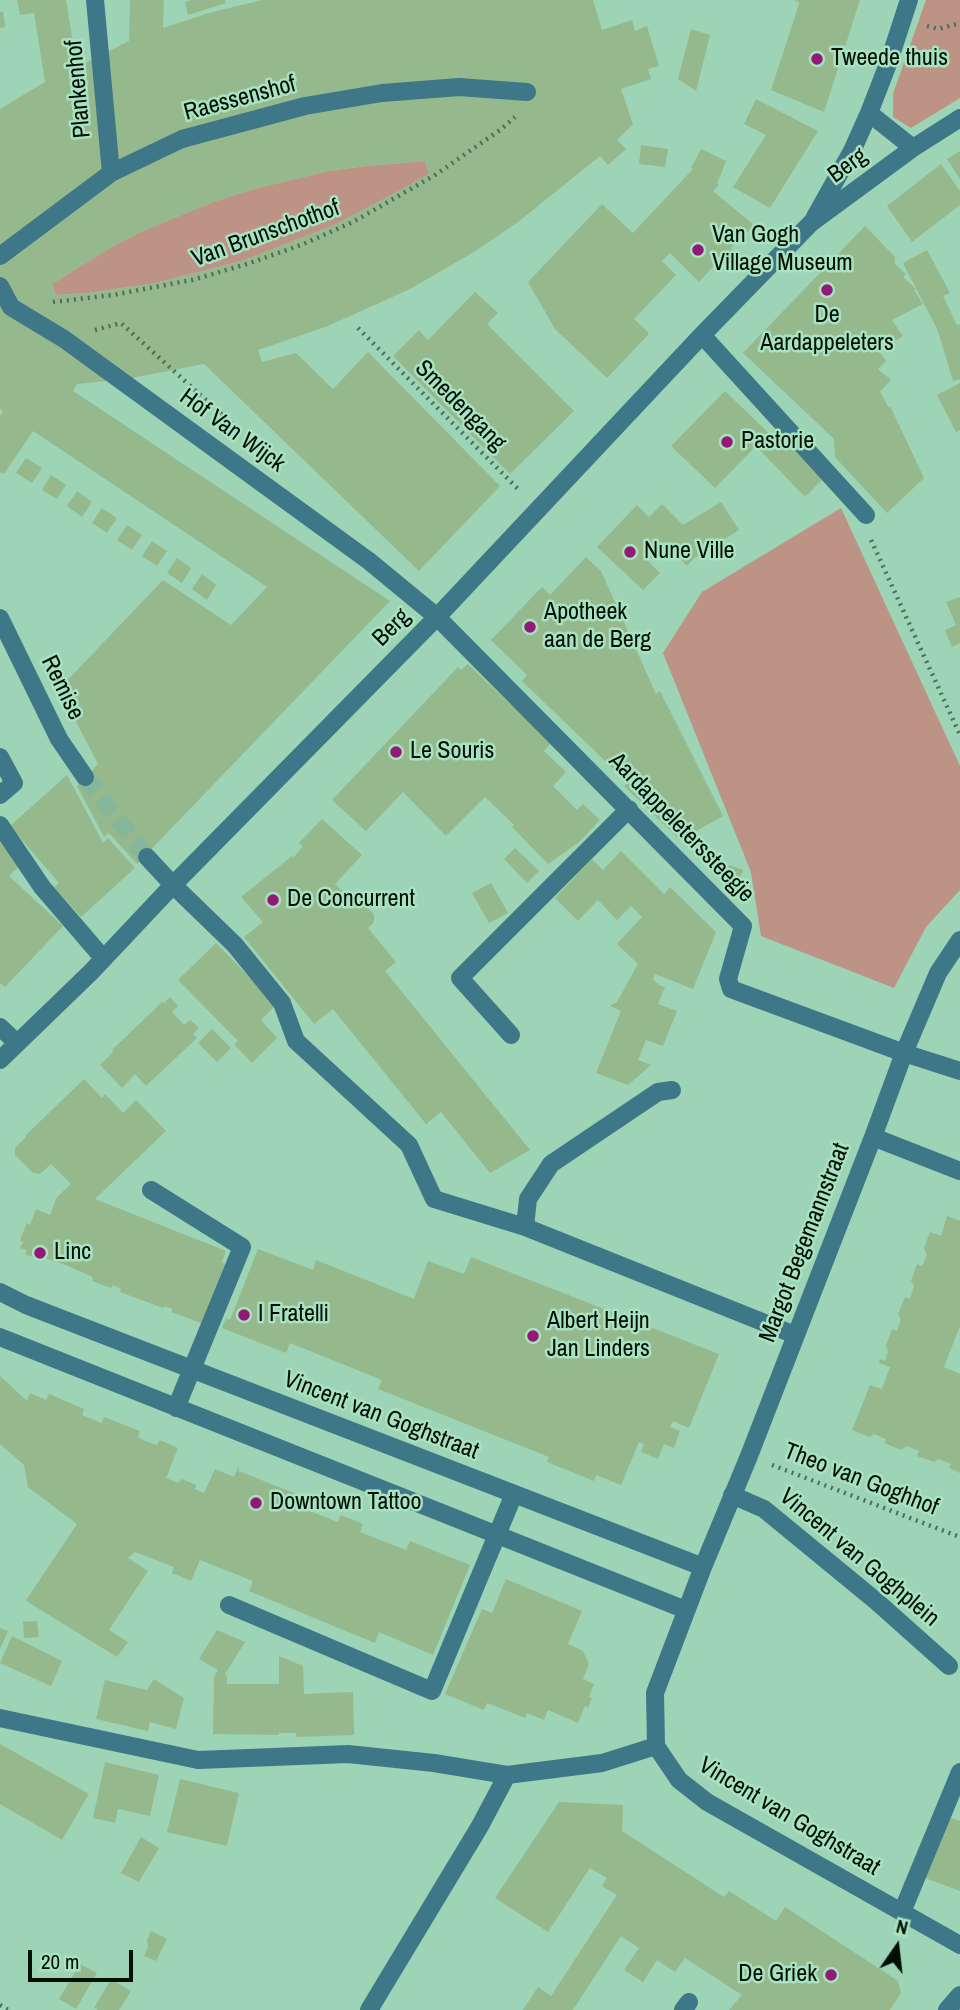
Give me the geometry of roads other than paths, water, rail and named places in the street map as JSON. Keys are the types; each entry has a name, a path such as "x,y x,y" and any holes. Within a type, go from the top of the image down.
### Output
{"street":[{"name":"Plankenhof","path":"95,0 111,173"},
{"name":"Berg","path":"811,223 852,150 869,113 909,0"},
{"name":"Raessenshof","path":"0,256 111,173 182,139 305,106 382,93 459,87 527,92"},
{"name":"Berg","path":"869,113 913,148"},
{"name":"Berg","path":"0,1060 91,971 438,617 702,335 811,223 913,148 960,118"},
{"name":"Hof Van Wijck","path":"0,286 10,307 64,339 121,380 369,561 438,617"},
{"path":"702,335 866,515"},
{"name":"Aardappeleterssteegje","path":"438,617 743,926 728,979 731,989 904,1053"},
{"name":"Remise","path":"0,618 59,739 85,777"},
{"path":"0,757 13,783 0,794"},
{"path":"511,1035 460,978 629,809"},
{"path":"0,825 42,887 103,958"},
{"path":"147,857 235,945 282,1003 296,1041 409,1145 433,1199 525,1227 795,1335"},
{"name":"Margot Begemannstraat","path":"703,1567 749,1456 904,1053 938,972 960,940"},
{"path":"0,1027 17,1043"},
{"path":"904,1053 960,1071"},
{"path":"525,1227 528,1199 551,1164 658,1092 672,1090"},
{"path":"873,1137 960,1171"},
{"path":"151,1190 242,1247 176,1408"},
{"name":"Vincent van Goghstraat","path":"0,1292 26,1305 703,1567"},
{"path":"0,1337 686,1610"},
{"path":"229,1605 432,1690 514,1494"},
{"name":"Vincent van Goghplein","path":"732,1495 764,1508 949,1666"},
{"path":"0,1718 198,1760 348,1754 434,1763 507,1775 602,1763 656,1746 655,1693 703,1567"},
{"name":"Vincent van Goghstraat","path":"656,1746 679,1780 707,1802 960,1945"},
{"path":"902,1912 960,1772"},
{"path":"369,2010 480,1826 507,1775"},
{"path":"947,2010 960,1994"}],"tunnel":[{"path":"85,777 147,857"}],"place":[{"name":"Tweede thuis","path":"817,59"},
{"name":"Van Gogh Village Museum","path":"698,250"},
{"name":"De Aardappeleters","path":"827,290"},
{"name":"Pastorie","path":"727,442"},
{"name":"Nune Ville","path":"630,552"},
{"name":"Apotheek aan de Berg","path":"530,627"},
{"name":"Le Souris","path":"396,752"},
{"name":"De Concurrent","path":"273,900"},
{"name":"Linc","path":"40,1253"},
{"name":"I Fratelli","path":"244,1315"},
{"name":"Albert Heijn Jan Linders","path":"533,1336"},
{"name":"Downtown Tattoo","path":"256,1503"},
{"name":"De Griek","path":"831,1975"}]}
